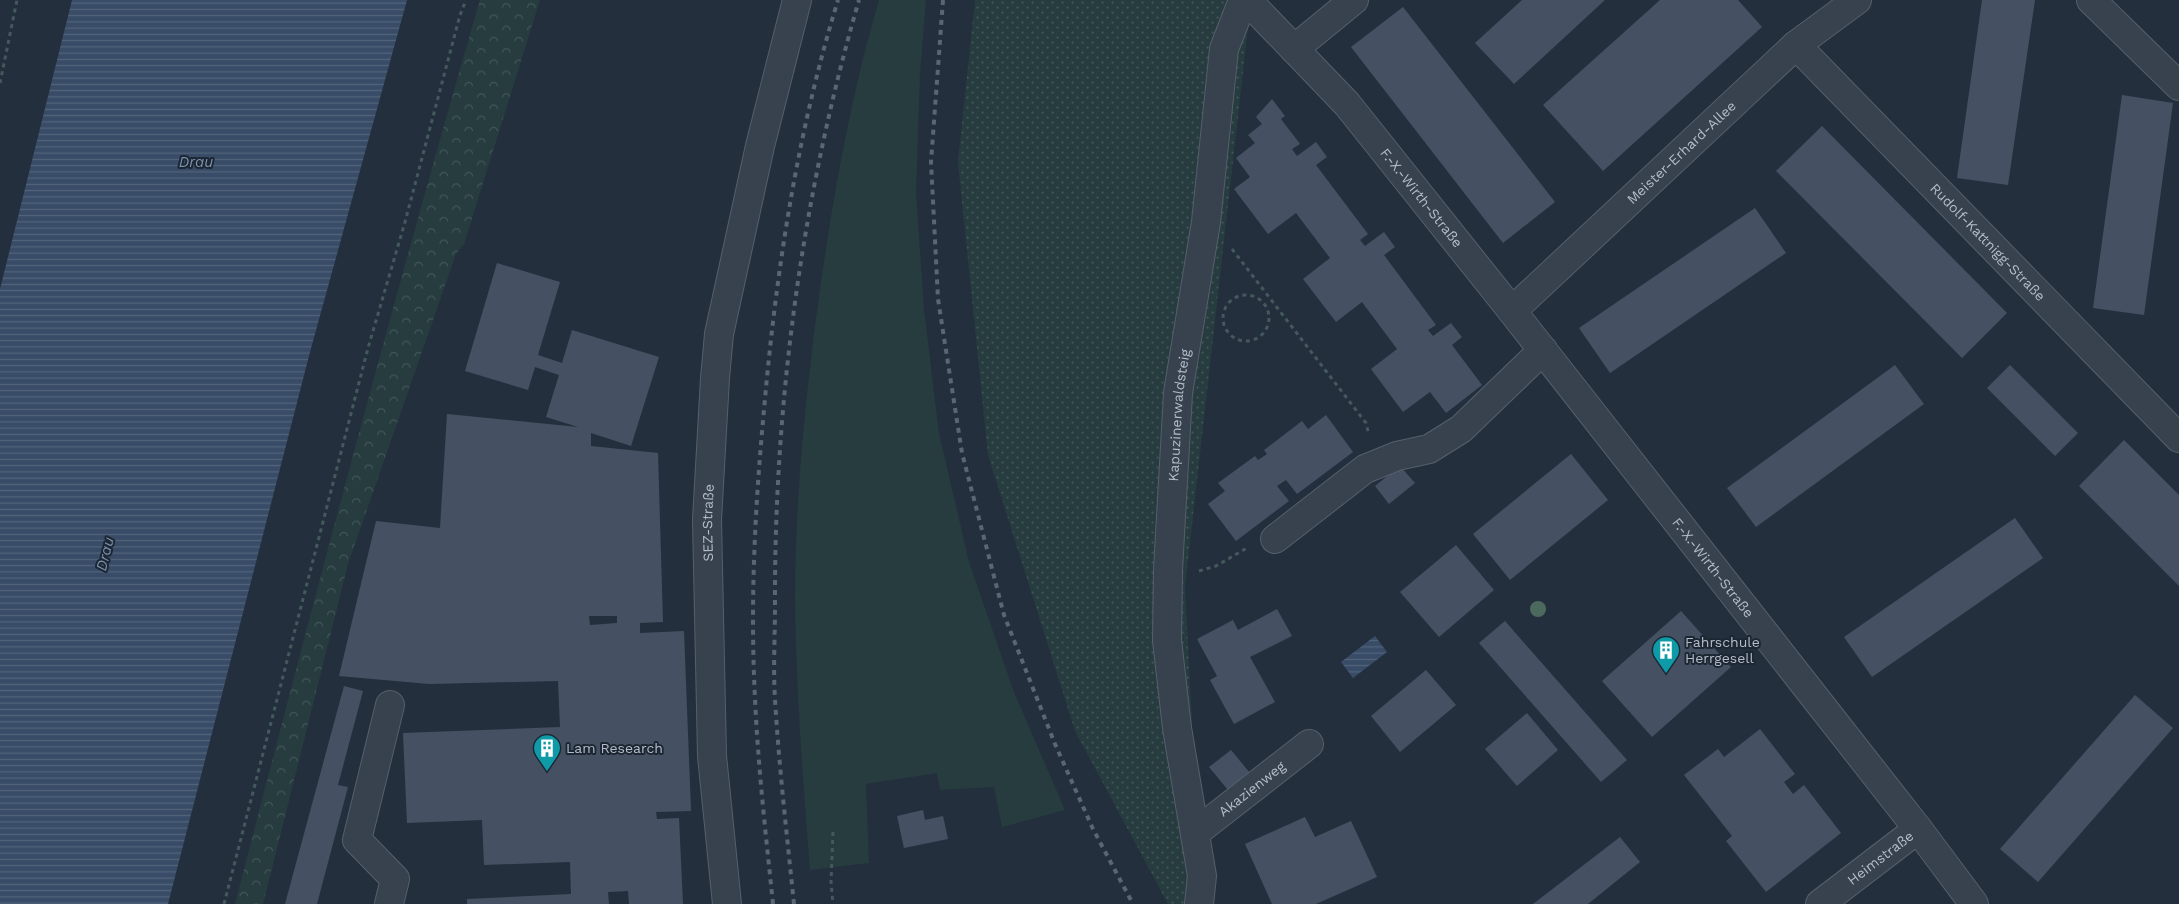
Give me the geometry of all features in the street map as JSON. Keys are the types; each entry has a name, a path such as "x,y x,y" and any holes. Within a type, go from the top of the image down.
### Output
{"street":[{"name":"SEZ-Straße","path":"727,904 712,756 708,520 715,378 720,334 760,146 797,0"},
{"name":"Kapuzinerwaldsteig","path":"1199,904 1202,876 1177,728 1167,640 1168,570 1178,393 1206,222 1224,49 1243,0"},
{"name":"F.-X.-Wirth-Straße","path":"1247,0 1347,104 1512,310 1918,829 1974,904"},
{"path":"1294,48 1354,0"},
{"name":"Meister-Erhard-Allee","path":"1512,310 1796,45 1857,0"},
{"path":"2090,0 2179,86"},
{"name":"Rudolf-Kattnigg-Straße","path":"1796,45 2179,438"},
{"path":"1275,539 1365,469 1397,456 1429,449 1461,429 1543,350"},
{"path":"389,904 395,880 357,840 390,705"},
{"name":"Akazienweg","path":"1195,833 1309,744"},
{"name":"Heimstraße","path":"1820,904 1918,829"}],"path":[{"path":"0,83 17,0"},
{"path":"224,904 293,631 368,348 405,222 460,14 466,0"},
{"path":"1206,222 1213,224 1366,423 1377,464"},
{"path":"1243,295 1258,299 1264,304 1268,316 1268,324 1259,337 1244,341 1234,338 1228,332 1223,317 1229,302 1243,295"},
{"path":"1264,304 1271,299"},
{"path":"1168,570 1196,572 1216,566 1247,548 1275,539"},
{"path":"833,832 830,882 833,904"}],"green space":[{"path":"480,0 540,0 464,244 456,254 348,564 263,904 235,904 354,451"},
{"path":"879,0 926,0 920,72 916,193 924,310 939,433 969,562 1014,692 1065,810 1002,827 994,787 940,790 937,773 866,784 869,863 810,870 798,702 795,601 802,445 820,289 837,180 860,71"},
{"path":"975,0 1251,0 1185,587 1201,902 1196,904 1168,904 1075,731 988,455 958,162"}],"water":[{"name":"Drau","path":"72,0 407,0 310,352 168,904 0,904 0,289"},
{"path":"1375,636 1387,652 1353,678 1341,662"}],"building":[{"path":"1522,0 1605,0 1514,84 1475,43"},
{"path":"1660,0 1738,0 1762,27 1603,171 1543,105"},
{"path":"1982,0 2035,0 2008,185 1957,178"},
{"path":"1403,7 1555,202 1503,243 1351,47"},
{"path":"2122,95 2173,103 2144,315 2093,308"},
{"path":"1272,99 1285,116 1281,119 1300,144 1292,149 1297,156 1316,142 1327,157 1316,165 1368,234 1360,240 1365,246 1384,232 1395,247 1384,255 1436,325 1428,330 1433,336 1451,323 1462,337 1452,345 1482,385 1446,413 1430,392 1403,412 1371,369 1397,349 1362,302 1336,322 1303,279 1330,258 1296,213 1268,234 1234,189 1250,177 1236,158 1255,143 1248,135 1262,124 1256,117"},
{"path":"1822,126 2007,313 1962,358 1776,171"},
{"path":"1755,208 1786,253 1610,373 1579,328"},
{"path":"497,263 560,282 538,355 562,363 572,330 659,357 631,446 591,433 591,446 658,453 663,622 640,623 640,633 684,631 691,811 656,812 657,819 679,818 683,904 629,904 628,891 608,892 609,904 467,904 467,899 571,894 570,862 484,865 482,820 407,823 403,733 560,727 558,681 429,684 339,676 376,521 440,528 447,414 578,427 546,417 559,375 535,367 528,390 465,371","holes":["589,616 617,616 617,623 590,625"]},
{"path":"1895,365 1924,404 1756,527 1727,488"},
{"path":"2010,365 2078,433 2055,456 1987,388"},
{"path":"1326,415 1353,452 1297,494 1286,480 1277,486 1289,501 1236,541 1208,504 1225,491 1218,483 1255,456 1258,460 1267,454 1264,450 1302,421 1308,429"},
{"path":"2124,440 2179,495 2179,586 2079,486"},
{"path":"1571,454 1608,500 1510,580 1473,534"},
{"path":"1400,466 1415,483 1389,504 1375,486"},
{"path":"2015,518 2043,558 1872,677 1844,637"},
{"path":"1456,545 1494,590 1439,637 1400,592"},
{"path":"1277,609 1292,636 1250,657 1275,702 1234,724 1210,680 1217,676 1197,639 1233,620 1238,630"},
{"name":"Fahrschule Herrgesell","path":"1681,611 1731,667 1652,737 1602,681"},
{"path":"1505,621 1627,760 1601,782 1479,643"},
{"path":"1426,670 1456,705 1400,752 1371,716"},
{"path":"344,686 363,691 338,785 348,787 317,904 285,904"},
{"path":"2135,695 2173,728 2038,882 2000,849"},
{"path":"1527,713 1558,750 1517,786 1485,749"},
{"path":"1760,729 1795,774 1784,782 1793,794 1804,785 1841,833 1766,892 1726,841 1732,836 1684,775 1718,749 1724,757"},
{"path":"1231,750 1250,773 1228,790 1209,767"},
{"path":"923,810 925,820 943,816 948,839 904,848 897,816"},
{"path":"1305,817 1315,837 1351,821 1377,877 1316,904 1272,904 1245,844"},
{"path":"1620,837 1640,862 1588,904 1533,904"}],"railway":[{"path":"773,904 762,801 755,698 753,590 758,482 769,358 790,203 811,101 838,0"},
{"path":"794,904 774,687 776,530 780,454 795,300 807,224 839,74 859,0"},
{"path":"943,0 931,162 938,299 962,453 1004,615 1055,744 1093,829 1133,904"}],"place":[{"name":"Fahrschule Herrgesell","path":"1666,674"},
{"name":"Lam Research","path":"547,772"}]}
